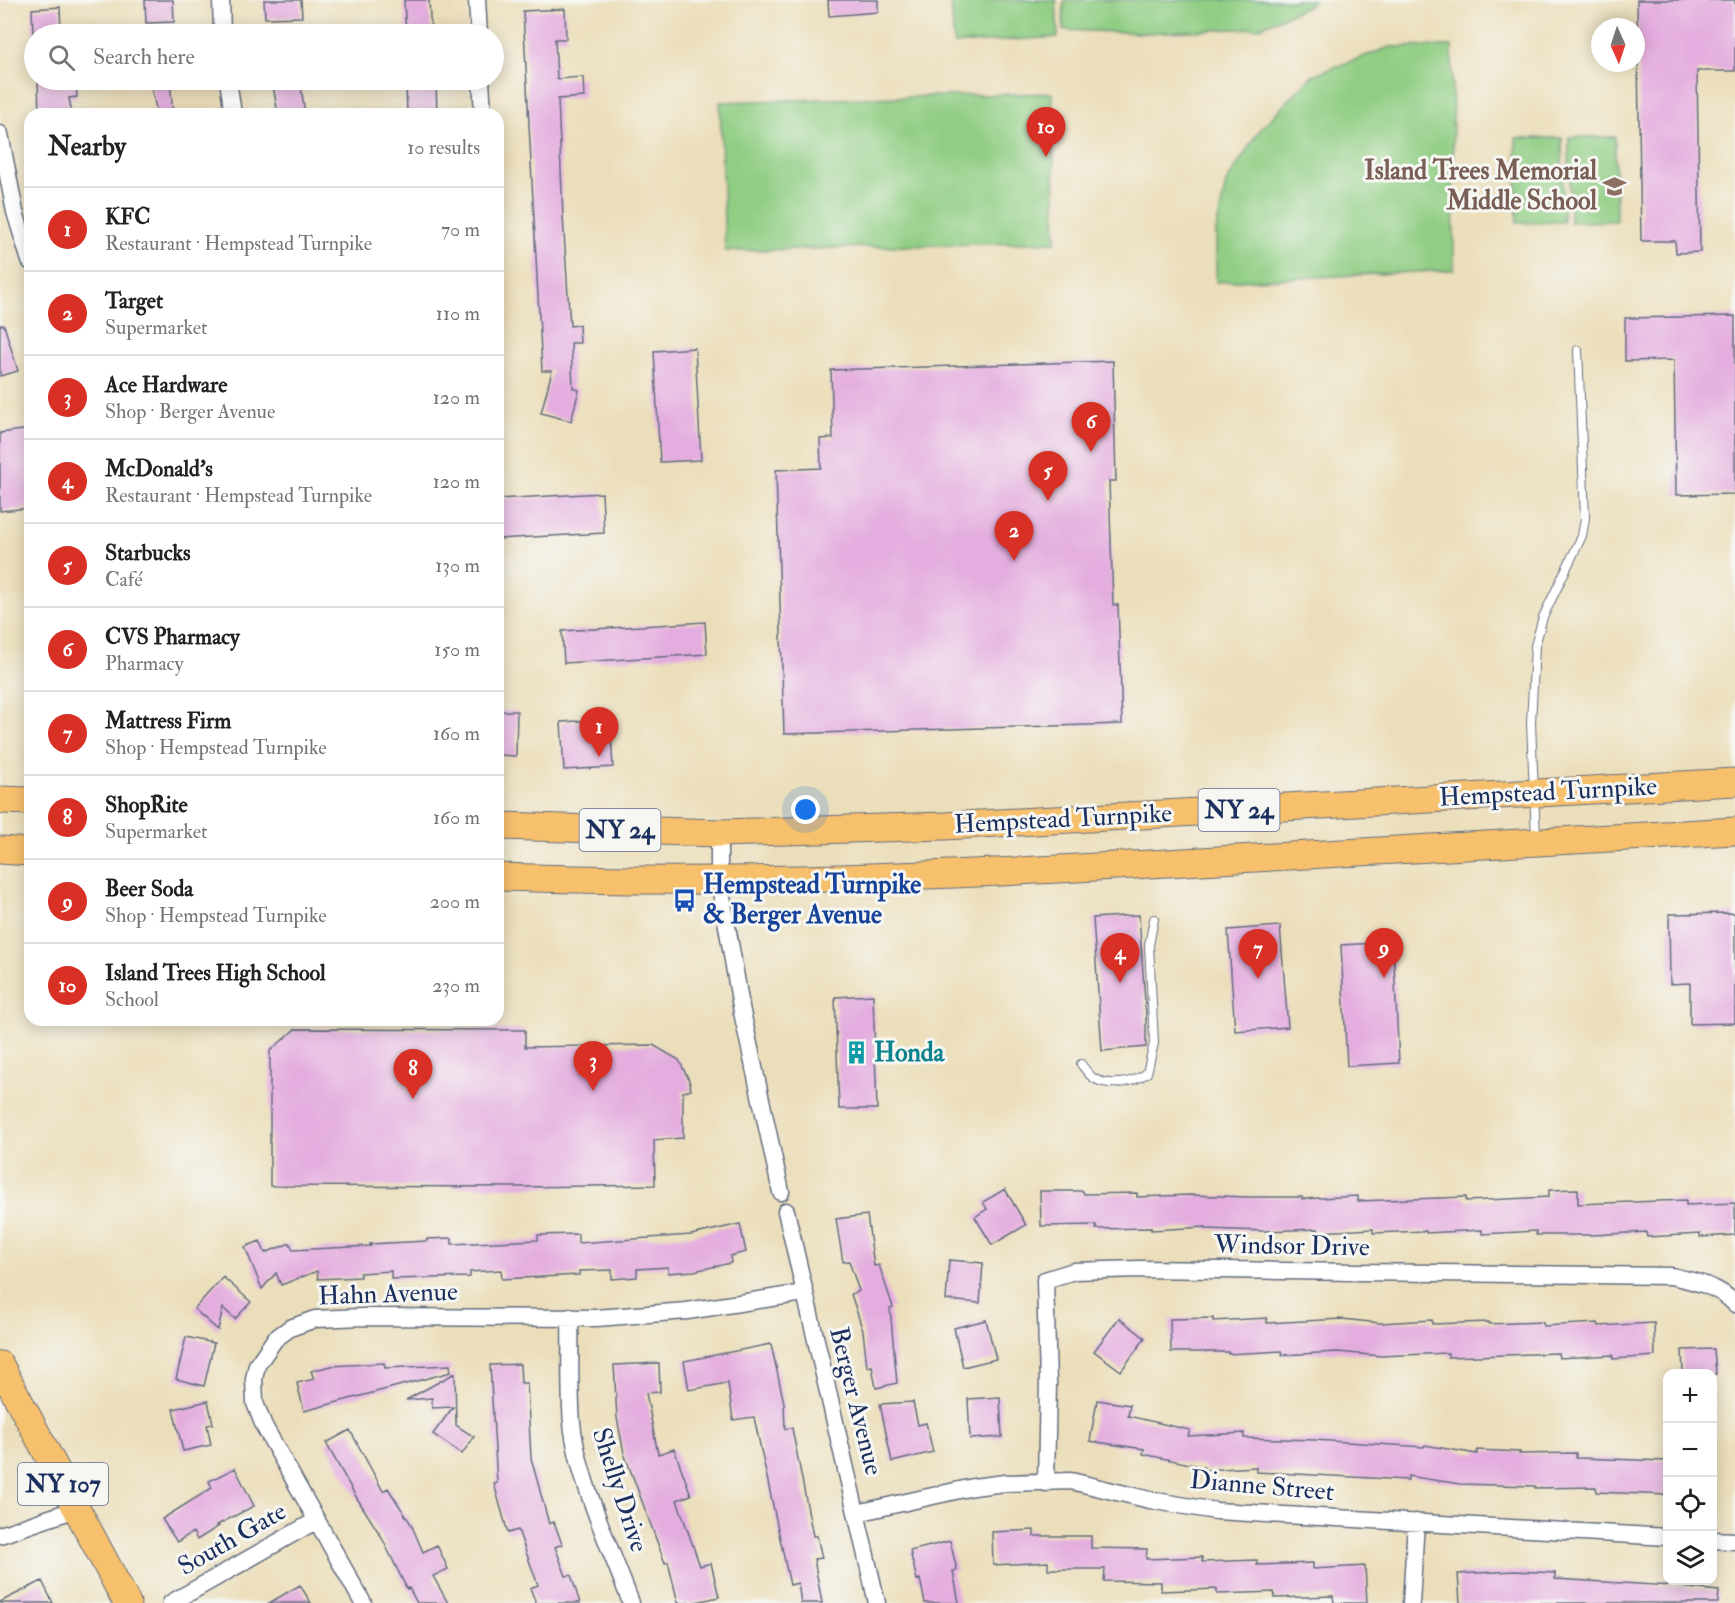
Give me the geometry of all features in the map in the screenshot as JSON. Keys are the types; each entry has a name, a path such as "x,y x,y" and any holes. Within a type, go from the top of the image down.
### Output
{"main road":[{"name":"Hempstead Turnpike","path":"504,826 719,832 982,824 1735,782"},
{"path":"0,800 24,801"},
{"name":"Hempstead Turnpike","path":"504,877 719,880 1023,872 1735,831"},
{"path":"0,850 24,852"},
{"name":"NY 107","path":"0,1365 127,1603"}],"street":[{"path":"220,0 221,24"},
{"path":"477,0 478,24"},
{"path":"229,90 232,108"},
{"path":"482,90 483,108"},
{"path":"0,134 15,212 24,241"},
{"path":"719,832 719,880 744,1023 781,1192"},
{"name":"Berger Avenue","path":"786,1211 878,1603"},
{"name":"Windsor Drive","path":"1046,1483 1048,1383 1045,1280 1074,1271 1139,1269 1671,1276 1703,1283 1730,1298 1735,1304"},
{"name":"Hahn Avenue","path":"363,1603 264,1426 255,1403 254,1379 257,1365 275,1339 290,1328 315,1319 363,1317 596,1318 687,1311 804,1293"},
{"name":"Shelly Drive","path":"570,1317 572,1423 577,1452 631,1603"},
{"name":"Dianne Street","path":"857,1513 972,1487 1005,1483 1071,1481 1150,1500 1216,1511 1663,1537"},
{"path":"0,1535 76,1509"},
{"name":"South Gate","path":"171,1603 317,1520"},
{"path":"1411,1603 1416,1522"},
{"path":"1717,1540 1735,1541"}],"lane":[{"path":"1537,842 1531,723 1535,646 1543,617 1582,536 1585,518 1578,350"},
{"path":"1081,1064 1093,1078 1107,1083 1137,1080 1147,1073 1154,1043 1149,945 1155,919"}],"green space":[{"path":"951,0 1056,0 1058,37 954,44"},
{"path":"1064,0 1314,0 1308,6 1258,28 1143,33 1063,30"},
{"path":"1452,46 1454,270 1216,282 1216,230 1226,183 1259,131 1313,75 1390,47"},
{"path":"1052,93 1056,242 725,251 720,102"},
{"path":"1569,137 1615,137 1616,221 1570,222"},
{"path":"1516,138 1562,138 1563,222 1517,223"}],"building":[{"path":"145,0 173,0 174,22 146,23"},
{"path":"264,0 301,0 302,17 265,18"},
{"path":"404,0 429,0 430,24 405,24"},
{"path":"828,0 878,0 878,12 829,16"},
{"path":"1637,0 1735,0 1735,71 1697,71 1700,252 1676,253 1675,241 1641,241 1638,72 1645,72 1645,18 1637,18"},
{"path":"60,7 61,24 33,24 32,9"},
{"path":"565,9 566,39 555,39 557,79 583,77 584,97 558,99 570,326 579,325 580,343 571,343 573,388 579,390 571,421 541,413 552,371 542,371 523,11"},
{"path":"38,90 77,90 77,97 69,98 71,108 39,108"},
{"path":"152,90 171,90 172,108 156,108"},
{"path":"274,90 301,90 304,108 277,108"},
{"path":"406,90 436,90 437,108 407,108"},
{"path":"1735,316 1735,494 1676,495 1674,360 1625,361 1625,318"},
{"path":"0,325 4,325 18,371 0,376"},
{"path":"695,348 701,460 660,462 654,351"},
{"path":"1113,361 1116,481 1109,481 1113,605 1118,605 1122,724 784,734 776,470 821,468 820,439 833,438 831,370"},
{"path":"24,430 24,509 0,511 0,433"},
{"path":"602,493 604,533 504,539 504,499"},
{"path":"705,622 707,654 564,663 562,631"},
{"path":"504,711 517,711 516,756 504,755"},
{"path":"610,719 613,767 564,770 561,722"},
{"path":"1735,913 1735,1023 1690,1024 1690,983 1670,984 1669,914"},
{"path":"1139,915 1146,1047 1102,1051 1093,918"},
{"path":"1280,926 1288,1027 1235,1031 1228,930"},
{"path":"1393,942 1399,1063 1347,1066 1341,945"},
{"name":"Honda","path":"873,995 877,1109 839,1109 835,997"},
{"path":"295,1029 525,1030 525,1047 653,1045 679,1060 689,1080 691,1090 683,1092 683,1138 654,1140 655,1185 270,1186 270,1051"},
{"path":"1005,1189 1026,1225 992,1245 975,1217 987,1209 983,1202"},
{"path":"1578,1189 1578,1204 1686,1200 1686,1205 1735,1203 1735,1235 1647,1237 1646,1232 1536,1235 1536,1231 1482,1234 1482,1230 1373,1233 1373,1229 1318,1232 1318,1229 1266,1231 1206,1229 1206,1227 1151,1230 1151,1228 1096,1229 1096,1225 1041,1226 1040,1191 1083,1191 1084,1194 1137,1193 1137,1197 1190,1195 1302,1197 1302,1199 1358,1196 1358,1201 1466,1197 1466,1201 1549,1197 1549,1190"},
{"path":"867,1215 874,1266 879,1265 893,1307 890,1308 897,1383 876,1388 872,1366 867,1367 863,1331 851,1294 859,1291 849,1261 843,1262 836,1219"},
{"path":"740,1224 746,1252 730,1256 731,1263 694,1271 668,1273 668,1267 637,1269 637,1277 612,1279 612,1270 579,1271 579,1275 502,1279 501,1270 470,1272 470,1277 391,1279 391,1271 360,1273 360,1277 318,1279 317,1271 281,1285 276,1273 262,1289 245,1247 260,1241 265,1253 290,1243 293,1250 371,1246 370,1244 427,1241 427,1239 452,1238 452,1244 538,1240 538,1235 578,1234 578,1243 691,1235"},
{"path":"949,1260 983,1263 980,1303 946,1300"},
{"path":"223,1277 251,1302 235,1319 223,1308 218,1330 194,1309"},
{"path":"1119,1318 1145,1338 1121,1371 1094,1351"},
{"path":"1213,1318 1213,1321 1267,1318 1267,1323 1342,1319 1380,1323 1432,1320 1432,1324 1543,1322 1543,1326 1654,1323 1655,1356 1613,1359 1613,1355 1559,1358 1558,1353 1448,1357 1448,1353 1381,1356 1338,1352 1282,1355 1282,1351 1228,1354 1228,1352 1171,1352 1170,1319"},
{"path":"986,1320 996,1359 963,1367 954,1328"},
{"path":"186,1337 214,1343 204,1386 176,1379"},
{"path":"771,1344 784,1403 785,1429 792,1428 813,1536 817,1536 822,1558 814,1559 822,1603 801,1603 798,1583 790,1585 754,1417 733,1420 728,1383 689,1390 684,1361"},
{"path":"1714,1349 1716,1369 1683,1369 1682,1350"},
{"path":"384,1363 385,1368 450,1365 451,1372 304,1411 297,1383 314,1379 311,1371 331,1366"},
{"path":"659,1363 660,1392 646,1393 658,1454 674,1449 691,1495 677,1500 700,1566 711,1563 719,1597 691,1603 678,1603 668,1562 665,1563 624,1453 617,1418 614,1365"},
{"path":"520,1364 521,1383 527,1383 531,1458 549,1524 554,1522 562,1544 555,1547 566,1576 571,1575 580,1603 536,1603 530,1588 538,1585 518,1530 508,1533 494,1484 497,1483 490,1365"},
{"path":"455,1373 456,1425 474,1437 462,1454 433,1434 453,1407 432,1408 432,1398 406,1400"},
{"path":"1000,1397 1002,1437 970,1439 968,1399"},
{"path":"1097,1400 1130,1405 1128,1416 1190,1430 1188,1436 1244,1433 1244,1438 1424,1447 1425,1445 1477,1454 1477,1450 1520,1452 1519,1454 1576,1453 1576,1458 1663,1461 1663,1495 1596,1492 1596,1487 1535,1488 1535,1486 1460,1484 1408,1476 1408,1480 1256,1472 1256,1467 1204,1470 1204,1467 1143,1454 1144,1449 1090,1441"},
{"path":"208,1401 213,1424 207,1425 211,1445 183,1451 173,1409"},
{"path":"913,1402 918,1425 926,1423 933,1452 892,1462 880,1404"},
{"path":"350,1430 383,1491 388,1488 411,1524 423,1552 437,1545 448,1569 433,1576 448,1603 417,1603 409,1588 407,1589 381,1536 326,1443"},
{"path":"235,1468 254,1506 217,1525 219,1526 197,1540 193,1532 177,1542 162,1519 212,1488 209,1481"},
{"path":"1034,1530 1034,1536 1091,1536 1091,1548 1147,1549 1146,1559 1202,1557 1202,1562 1257,1560 1257,1565 1313,1563 1313,1569 1365,1566 1367,1603 1334,1603 1333,1596 1275,1598 1274,1592 1217,1594 1217,1589 1161,1591 1161,1582 1104,1581 1105,1569 1048,1569 1048,1562 993,1565 992,1532"},
{"path":"950,1541 957,1570 953,1571 959,1603 925,1603 920,1579 917,1580 910,1551"},
{"path":"1515,1571 1555,1573 1555,1579 1719,1591 1718,1603 1460,1603 1458,1574"},
{"path":"42,1581 53,1603 0,1603 0,1602"},
{"path":"300,1585 311,1603 269,1603"}],"place":[{"name":"Island Trees High School","path":"1046,157"},
{"name":"Island Trees Memorial Middle School","path":"1615,186"},
{"name":"CVS Pharmacy","path":"1091,452"},
{"name":"Starbucks","path":"1048,501"},
{"name":"Target","path":"1014,561"},
{"name":"KFC","path":"599,757"},
{"name":"Hempstead Turnpike & Berger Avenue","path":"685,900"},
{"name":"Beer Soda","path":"1384,978"},
{"name":"Mattress Firm","path":"1258,979"},
{"name":"McDonald's","path":"1120,983"},
{"name":"Honda","path":"856,1053"},
{"name":"Ace Hardware","path":"593,1091"},
{"name":"ShopRite","path":"413,1099"}]}
